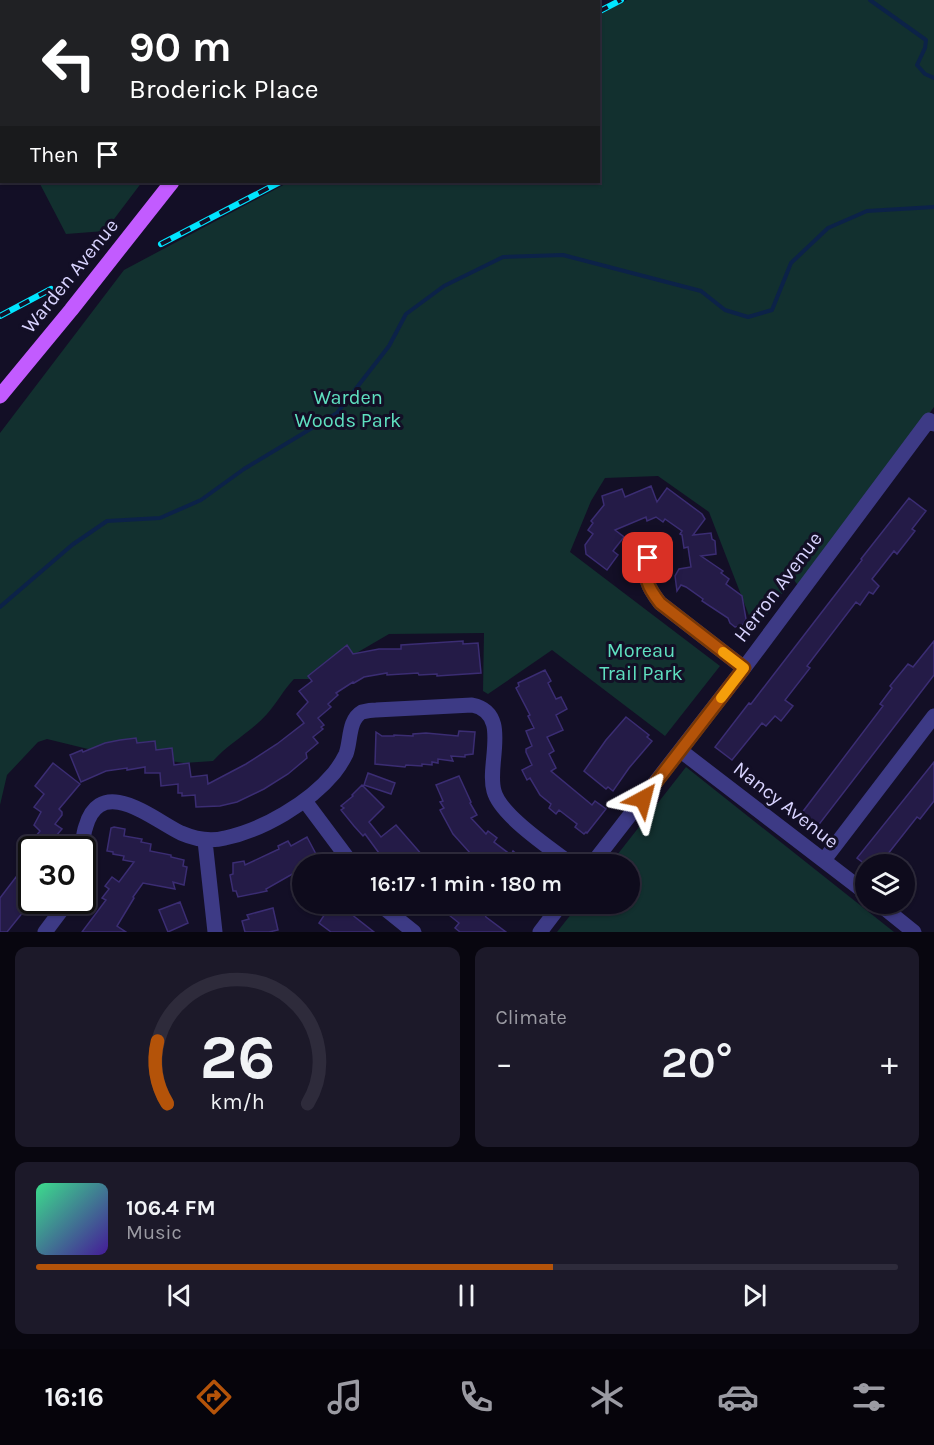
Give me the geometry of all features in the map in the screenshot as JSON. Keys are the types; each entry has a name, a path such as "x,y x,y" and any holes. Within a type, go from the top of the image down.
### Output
{"main road":[{"name":"Warden Avenue","path":"0,396 171,183"}],"street":[{"name":"Herron Avenue","path":"600,854 932,422"},
{"path":"648,558 645,573 649,589 660,603 744,668"},
{"path":"84,836 86,825 91,816 103,805 119,801 182,833 205,841 240,834 305,801 334,773 346,754 353,721 362,712 472,705 483,707 492,718 495,730 492,776 494,791 500,804 511,817 558,854"},
{"path":"824,860 934,716"},
{"name":"Nancy Avenue","path":"681,751 855,884"},
{"path":"305,801 345,854"},
{"path":"205,841 215,932"},
{"path":"45,932 58,914"},
{"path":"391,914 414,932"},
{"path":"540,932 554,914"},
{"path":"892,914 914,932"}],"green space":[{"name":"Warden Woods Park","path":"627,0 934,0 934,407 801,589 793,579 755,631 709,512 658,476 605,478 591,501 570,552 720,666 665,736 552,650 488,694 483,691 484,633 389,634 312,679 294,679 271,710 213,761 184,763 88,749 47,739 38,742 7,775 0,805 0,433 124,270 287,183 600,183 600,14"},
{"path":"40,183 141,183 105,231 66,234"},
{"path":"686,767 855,901 855,914 871,914 894,932 557,932 571,914 640,914 640,854 618,854"}],"building":[{"path":"651,486 657,502 667,488 702,514 705,519 693,535 711,533 715,541 716,554 701,556 723,571 721,573 729,579 726,584 742,596 746,619 742,626 735,627 728,618 686,587 681,585 677,591 675,576 679,569 691,567 688,547 684,548 680,534 682,531 665,519 663,522 656,517 647,521 646,517 615,530 624,537 613,551 618,555 607,570 586,554 585,545 593,534 588,530 593,523 591,521 604,505 602,496 622,489 625,497"},
{"path":"909,498 926,511 912,529 915,531 897,554 894,551 872,579 879,586 873,594 869,592 860,605 856,602 807,666 810,668 785,700 793,706 781,721 775,716 766,726 762,723 732,760 715,747 749,703 751,704"},
{"path":"463,641 463,644 478,643 481,673 437,676 437,674 419,675 418,673 387,675 387,673 364,677 353,682 336,693 338,695 328,704 331,707 318,718 324,725 321,727 323,729 313,737 318,743 306,753 307,758 288,774 237,802 220,806 196,807 195,795 182,796 182,793 178,793 178,784 161,786 160,773 145,773 145,767 106,771 81,782 70,755 120,740 136,738 137,743 155,741 156,750 172,748 174,765 189,763 191,777 207,775 208,784 246,764 304,723 297,714 308,702 299,691 312,681 308,676 347,645 353,654 379,649 401,649 401,645"},
{"path":"934,641 934,675 817,827 801,814 883,706 880,704 892,688 890,686 908,664 913,667"},
{"path":"545,670 551,681 548,683 556,699 561,697 567,709 556,715 563,730 547,737 554,751 549,754 556,768 551,771 592,805 595,801 606,809 584,834 575,827 577,824 559,810 556,814 549,808 551,804 540,795 530,778 527,780 522,770 532,765 526,752 526,749 532,746 526,731 534,728 516,688 519,686 518,683"},
{"path":"626,717 649,735 647,737 652,741 613,791 608,787 606,789 584,771"},
{"path":"459,731 475,732 473,754 465,755 465,757 451,756 453,761 438,759 438,763 432,762 432,765 406,765 405,767 375,764 376,732 382,736 413,736 413,734 426,733 458,736"},
{"path":"934,762 934,801 920,819 917,817 888,854 860,854"},
{"path":"53,763 80,784 59,809 62,815 55,824 62,829 56,836 36,836 40,831 34,825 41,812 34,807 44,794 35,786"},
{"path":"368,773 395,783 391,794 364,785"},
{"path":"459,776 477,815 471,818 486,834 488,831 497,838 494,842 510,854 471,854 453,834 440,810 444,808 440,802 443,801 436,785"},
{"path":"362,785 384,807 369,822 381,837 396,825 421,854 380,854 365,834 363,836 341,810 344,808 341,806"},
{"path":"111,828 125,829 124,836 142,839 141,842 151,844 150,851 184,860 183,866 187,867 184,885 173,882 175,889 143,883 117,926 126,932 82,932 106,900 102,898 109,889 105,886 112,877 119,882 134,862 123,860 124,856 107,851"},
{"path":"307,837 316,854 292,854 292,874 266,889 267,891 238,897 236,891 233,891 230,875 233,874 233,863 244,861 245,865 279,849 278,846 288,841 291,846"},
{"path":"16,877 18,878 18,914 22,914 7,932 0,932 0,898"},
{"path":"180,902 188,923 168,932 159,910"},
{"path":"273,908 278,930 245,932 242,921 249,919 247,915"},
{"path":"325,914 351,914 374,932 331,932 319,923"},
{"path":"448,914 484,914 506,932 460,932 455,928 459,923"}],"waterway":[{"path":"870,0 926,40 917,65 925,74 934,78"},
{"path":"0,607 72,545 107,521 160,518 201,500 244,469 337,413 389,346 406,314 444,286 503,257 563,255 701,291 725,310 748,317 772,310 791,263 828,228 867,211 934,207"}],"railway":[{"path":"600,11 621,0"},
{"path":"161,244 278,183"},
{"path":"0,316 51,289"}],"slow traffic":[{"path":"721,698 744,668 723,652"}],"route":[{"path":"643,799 744,668 660,603 649,589 645,573 648,558"}],"park label":[{"name":"Moreau Trail Park","path":"641,662"}]}
